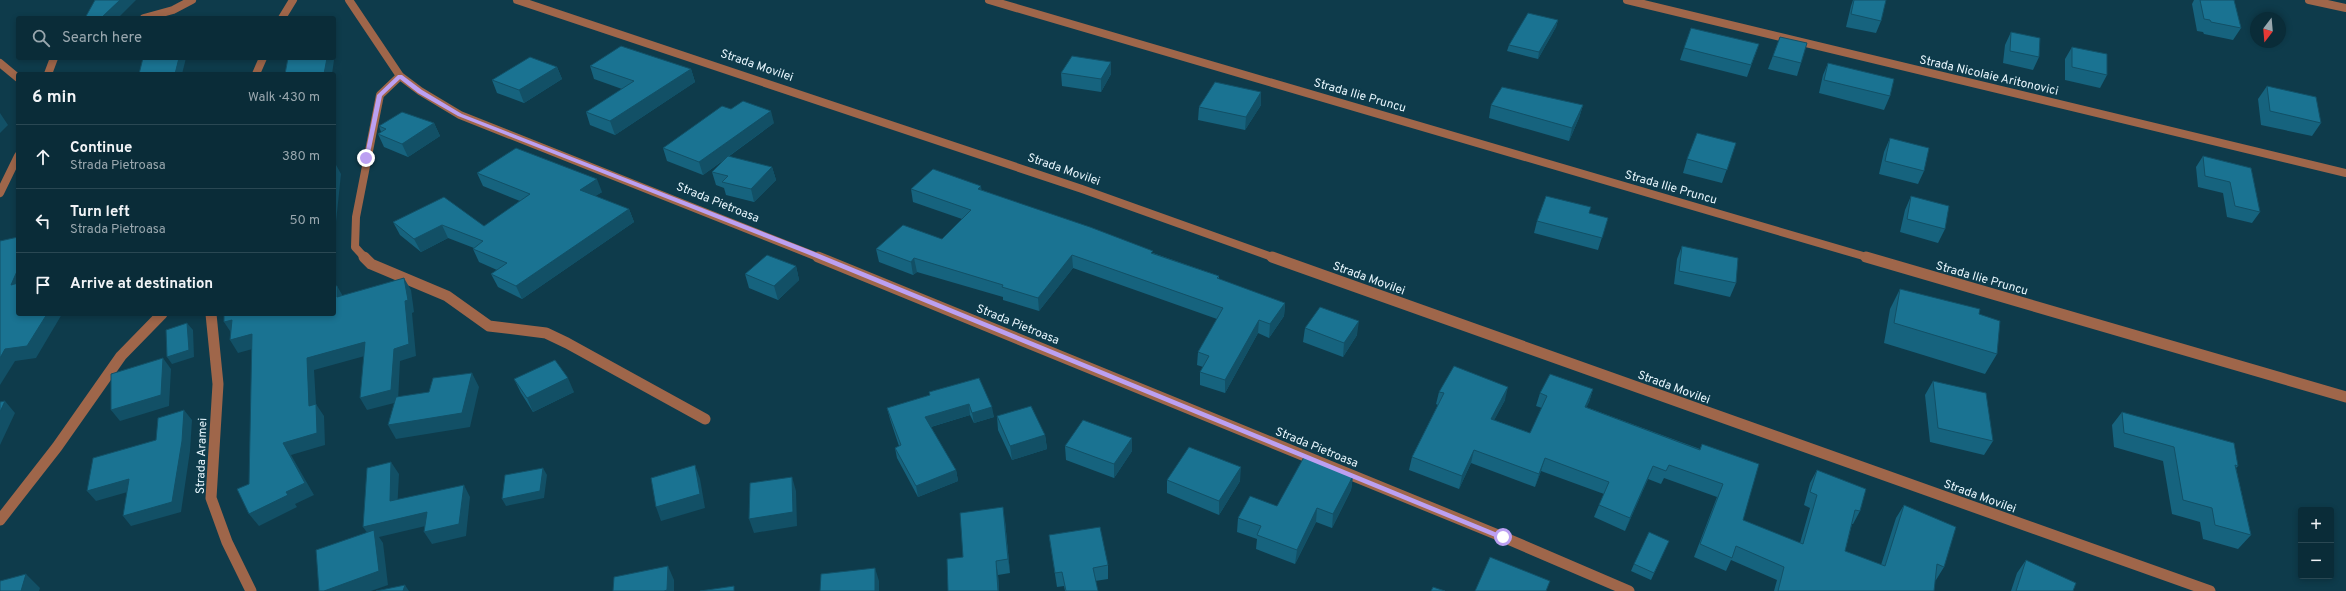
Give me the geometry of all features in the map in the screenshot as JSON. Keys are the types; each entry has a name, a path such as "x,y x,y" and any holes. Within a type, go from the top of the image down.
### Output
{"street":[{"path":"151,16 173,10 192,0"},
{"path":"283,16 293,0"},
{"name":"Strada Pietroasa","path":"349,0 381,45 400,76 420,92 460,115 809,253 1503,537 1629,591"},
{"name":"Strada Movilei","path":"517,0 1082,189 2210,591"},
{"name":"Strada Ilie Pruncu","path":"989,0 2346,397"},
{"name":"Strada Nicolaie Aritonovici","path":"1627,0 2346,173"},
{"path":"2309,0 2346,8"},
{"path":"49,72 53,60"},
{"path":"257,72 262,60"},
{"path":"0,63 16,76"},
{"path":"400,76 380,95 356,217 355,247 371,264 447,296 489,326 546,333 705,419"},
{"path":"0,193 16,160"},
{"path":"0,520 57,448 121,356 160,316"},
{"name":"Strada Aramei","path":"211,316 218,384 211,498 227,542 252,591"}],"building":[{"path":"95,0 120,0 103,16 86,16"},
{"path":"1854,0 1886,0 1881,21 1851,14"},
{"path":"2200,0 2234,0 2241,28 2211,22 2210,20 2204,19"},
{"path":"1528,13 1558,20 1539,52 1509,45"},
{"path":"1691,28 1759,44 1751,65 1684,48"},
{"path":"2011,32 2040,38 2039,57 2010,51"},
{"path":"1780,37 1807,43 1801,63 1773,56"},
{"path":"621,46 691,69 610,121 586,112 634,81 590,66"},
{"path":"2072,47 2107,54 2107,75 2072,67"},
{"path":"1072,56 1111,62 1101,79 1061,73"},
{"path":"530,57 557,67 519,90 492,80"},
{"path":"142,60 178,60 176,72 140,72"},
{"path":"288,60 327,60 324,72 285,72"},
{"path":"1828,63 1894,79 1890,96 1824,80"},
{"path":"1215,82 1261,92 1246,117 1199,107"},
{"path":"2267,86 2316,97 2321,123 2270,111"},
{"path":"1502,87 1583,105 1572,128 1491,105"},
{"path":"743,101 771,111 699,162 663,148 722,106 731,109"},
{"path":"402,112 434,123 402,144 378,134 386,129 379,126"},
{"path":"1697,133 1736,143 1727,170 1687,159"},
{"path":"1890,138 1929,148 1924,171 1885,161"},
{"path":"516,148 597,179 580,190 629,209 516,286 491,274 507,263 473,249 483,241 442,225 414,239 393,222 444,197 484,226 530,194 477,173"},
{"path":"728,156 772,167 751,189 722,182 728,176 712,172"},
{"path":"2203,156 2251,168 2260,212 2235,206 2230,182 2205,176"},
{"path":"933,169 981,186 978,189 1090,227 1153,251 1151,253 1219,276 1217,278 1285,303 1270,324 1259,320 1225,380 1200,372 1209,356 1198,352 1223,308 1072,255 1038,298 1002,287 1003,285 914,258 911,262 876,249 903,225 942,239 971,210 911,189"},
{"path":"1546,196 1591,207 1589,213 1608,218 1602,238 1537,221"},
{"path":"1911,196 1949,206 1945,229 1907,219"},
{"path":"16,237 16,274 11,285 16,284 16,316 46,316 27,346 5,349 0,358 0,241"},
{"path":"1682,246 1738,258 1736,283 1679,271"},
{"path":"767,255 796,266 774,286 745,274"},
{"path":"404,278 408,300 405,301 409,344 394,349 391,390 360,398 365,342 307,358 309,406 316,404 317,433 283,443 305,483 286,492 288,495 249,514 237,489 249,484 252,334 230,340 232,320 224,322 224,316 336,316 336,286 337,297"},
{"path":"1900,289 1980,309 1979,314 2000,321 1997,354 1894,323"},
{"path":"1320,307 1359,321 1344,343 1305,328"},
{"path":"187,323 189,350 167,357 166,330"},
{"path":"163,358 161,395 111,410 111,374"},
{"path":"555,360 568,378 527,398 514,379"},
{"path":"1454,366 1508,387 1491,419 1530,433 1547,396 1540,393 1550,374 1593,389 1585,407 1700,450 1702,444 1759,464 1743,520 1803,544 1817,495 1810,492 1817,470 1866,489 1860,511 1855,510 1845,551 1885,566 1904,505 1956,527 1944,567 1937,564 1934,591 1778,591 1784,567 1736,546 1732,558 1700,544 1723,484 1669,465 1666,471 1653,466 1630,518 1599,505 1609,482 1545,458 1539,474 1474,450 1462,476 1412,457 1444,393 1439,392"},
{"path":"472,373 462,413 388,425 396,397 429,392 433,378"},
{"path":"979,378 992,407 972,413 969,404 925,417 956,470 916,486 895,448 901,445 887,408 930,395 929,392"},
{"path":"1933,381 1986,393 1993,441 1938,428"},
{"path":"5,401 0,412 0,402"},
{"path":"1031,406 1045,435 1010,446 997,416"},
{"path":"184,410 182,441 172,502 123,516 129,479 87,491 93,458 156,440 158,418"},
{"path":"2122,412 2234,443 2238,466 2235,465 2251,535 2215,525 2212,508 2183,500 2174,447 2124,433"},
{"path":"1083,420 1132,438 1114,464 1065,446"},
{"path":"1189,447 1241,467 1219,501 1167,480"},
{"path":"1304,457 1353,476 1333,514 1317,508 1297,550 1257,535 1261,526 1238,518 1250,496 1277,506"},
{"path":"391,462 390,501 464,485 459,524 424,532 427,512 363,527 367,468"},
{"path":"695,465 700,494 656,507 651,478"},
{"path":"543,468 540,491 502,499 505,475"},
{"path":"792,477 793,512 749,519 750,483"},
{"path":"1003,507 1008,559 996,561 998,591 948,591 947,559 963,557 960,513"},
{"path":"1100,527 1108,565 1093,568 1098,591 1066,591 1062,572 1055,573 1049,535"},
{"path":"374,530 379,571 324,591 319,591 316,550"},
{"path":"1649,532 1669,541 1654,573 1634,564"},
{"path":"1490,557 1550,581 1546,591 1475,591"},
{"path":"2026,560 2076,583 2073,591 2016,591"},
{"path":"668,566 667,590 613,591 614,577"},
{"path":"875,568 875,591 820,591 821,574"},
{"path":"26,574 21,591 0,591 0,581"},
{"path":"405,585 403,591 376,591"},
{"path":"734,586 734,591 700,591"},
{"path":"1433,587 1445,591 1431,591"}],"route":[{"path":"366,158 380,95 388,85 400,76 420,92 460,115 568,156 809,253 1503,537"}]}
